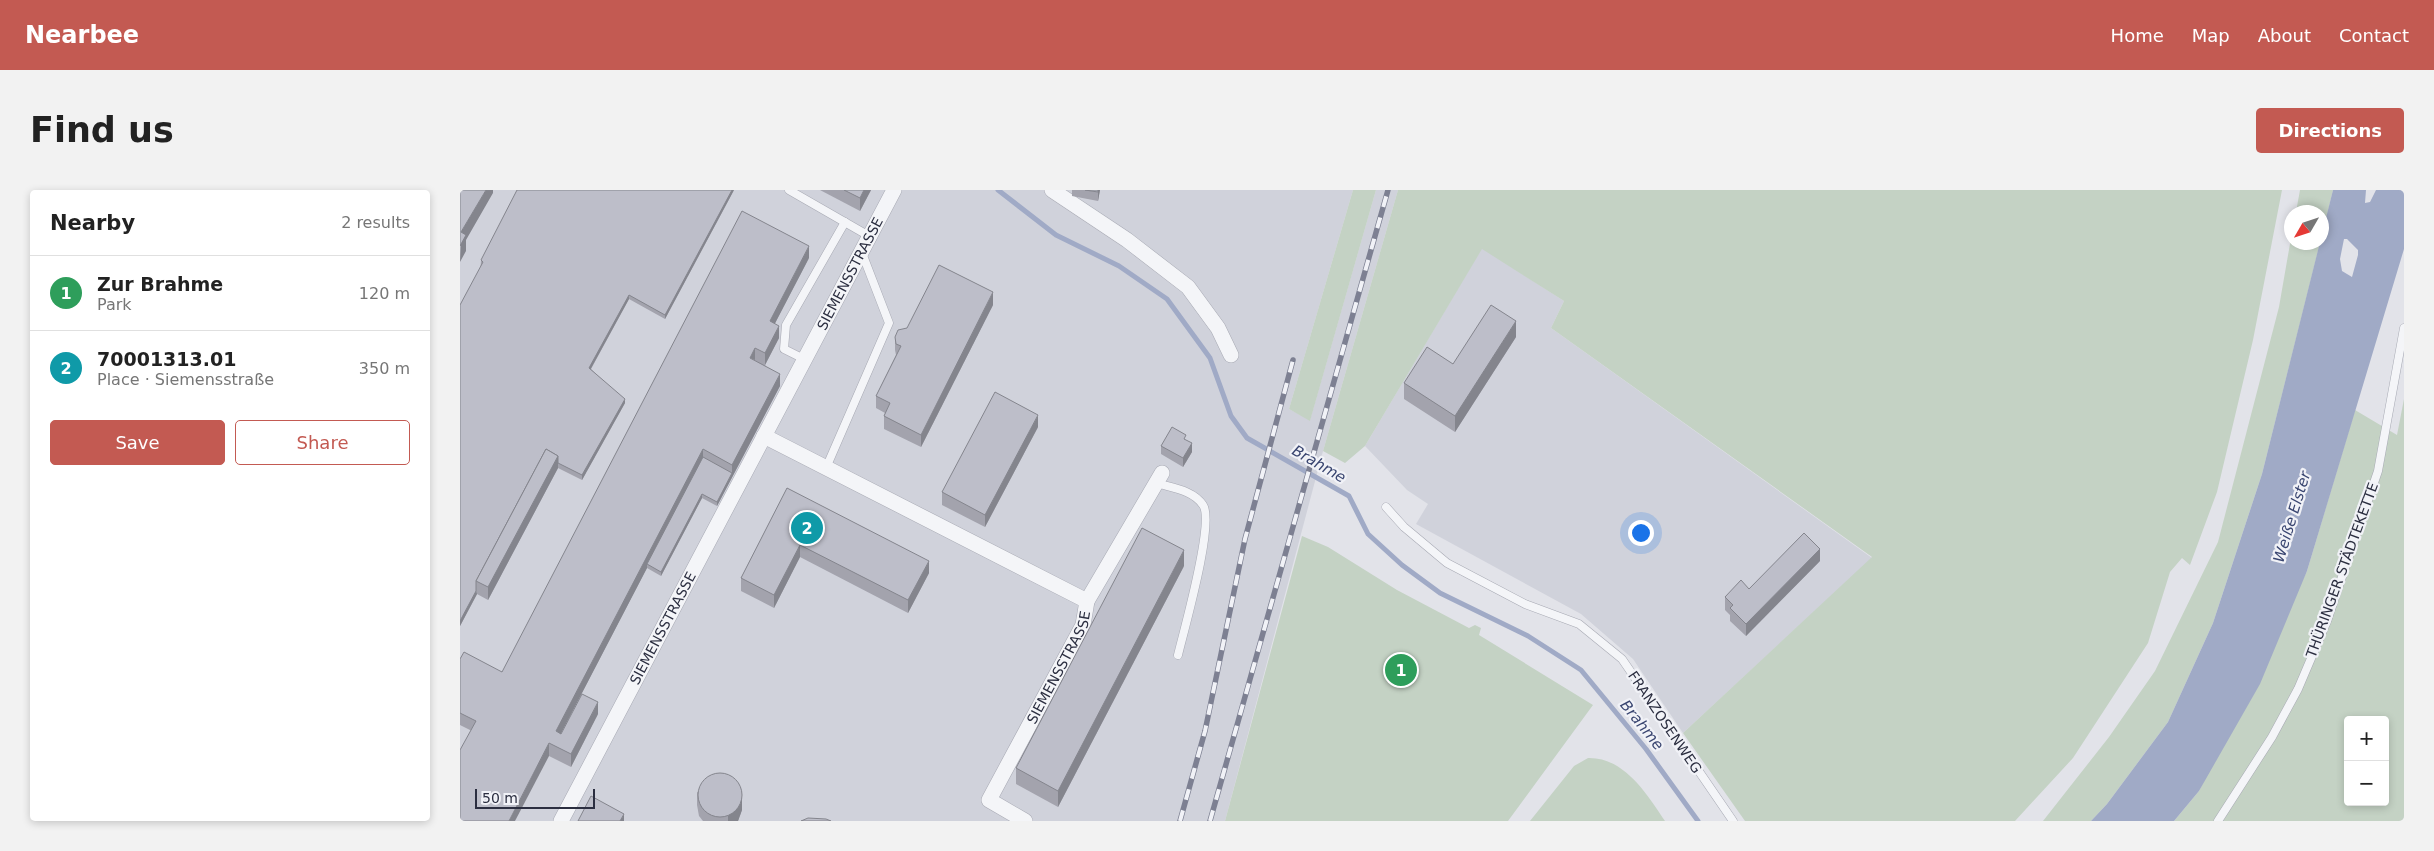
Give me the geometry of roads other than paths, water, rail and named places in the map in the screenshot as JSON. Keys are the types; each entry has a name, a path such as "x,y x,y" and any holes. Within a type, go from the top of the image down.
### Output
{"street":[{"name":"SIEMENSSTRASSE","path":"561,821 894,190"},
{"path":"1052,190 1127,240 1188,287 1218,328 1231,355"},
{"name":"SIEMENSSTRASSE","path":"764,436 1087,601"},
{"name":"SIEMENSSTRASSE","path":"1025,821 989,800 1083,625 1087,601 1159,478"}],"lane":[{"path":"789,190 869,236"},
{"path":"804,359 784,348 786,325 845,222"},
{"path":"826,468 888,323 861,252"},
{"name":"THÜRINGER STÄDTEKETTE","path":"2218,821 2276,729 2298,689 2327,621 2378,471 2404,328"},
{"path":"1159,478 1188,492 1204,506 1207,518 1204,543 1178,655"},
{"name":"FRANZOSENWEG","path":"1386,507 1404,527 1447,563 1525,604 1579,624 1622,659 1733,821"}],"water":[{"name":"Weiße Elster","path":"2333,190 2366,190 2365,203 2370,202 2376,190 2404,190 2404,249 2307,571 2260,684 2199,791 2174,821 2091,821 2107,804 2168,722 2213,623 2262,474 2318,250 2329,250 2329,206","holes":["2344,239 2347,239 2358,250 2358,255 2352,277 2342,271 2340,259"]}],"waterway":[{"name":"Brahme","path":"998,190 1056,235 1119,266 1167,299 1210,358 1231,416 1247,438 1349,496 1368,534 1402,565 1440,593 1528,636 1581,670 1646,749 1698,821"}],"railway":[{"path":"1210,821 1388,190"},
{"path":"1180,821 1205,731 1245,539 1293,360"}],"place":[{"name":"70001313.01","path":"807,528"},
{"name":"Zur Brahme","path":"1401,670"}]}
